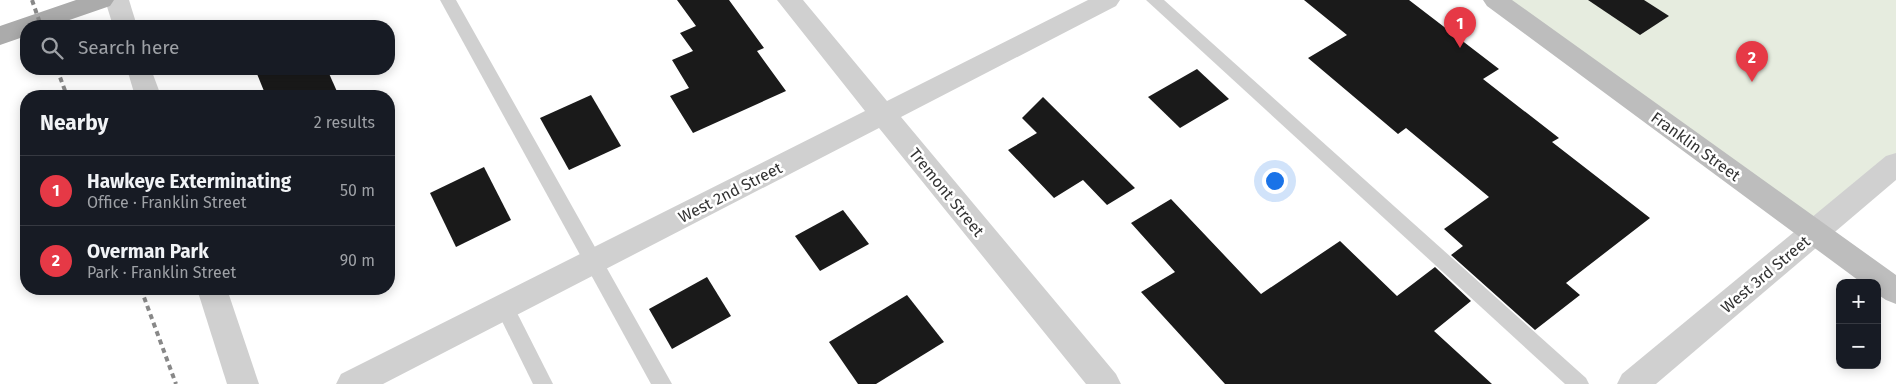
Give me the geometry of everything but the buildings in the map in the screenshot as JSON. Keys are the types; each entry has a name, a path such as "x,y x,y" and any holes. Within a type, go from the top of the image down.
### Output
{"main road":[{"path":"44,20 102,0"},
{"path":"0,36 20,28"}],"street":[{"path":"116,0 123,20"},
{"name":"Tremont Street","path":"789,0 1105,384"},
{"name":"West 2nd Street","path":"352,384 1108,0"},
{"name":"Franklin Street","path":"1495,0 1896,291"},
{"path":"141,75 146,90"},
{"name":"West 3rd Street","path":"1633,384 1896,164"},
{"path":"214,295 244,384"}],"lane":[{"path":"448,0 662,384"},
{"path":"1154,0 1579,384"},
{"path":"504,307 543,384"}],"shaded area":[{"path":"1495,0 1896,0 1896,165 1815,232"}],"railway":[{"path":"32,0 39,20"},
{"path":"59,75 65,90"},
{"path":"143,295 176,384"}],"place":[{"name":"Hawkeye Exterminating","path":"1460,48"},
{"name":"Overman Park","path":"1752,82"}]}
